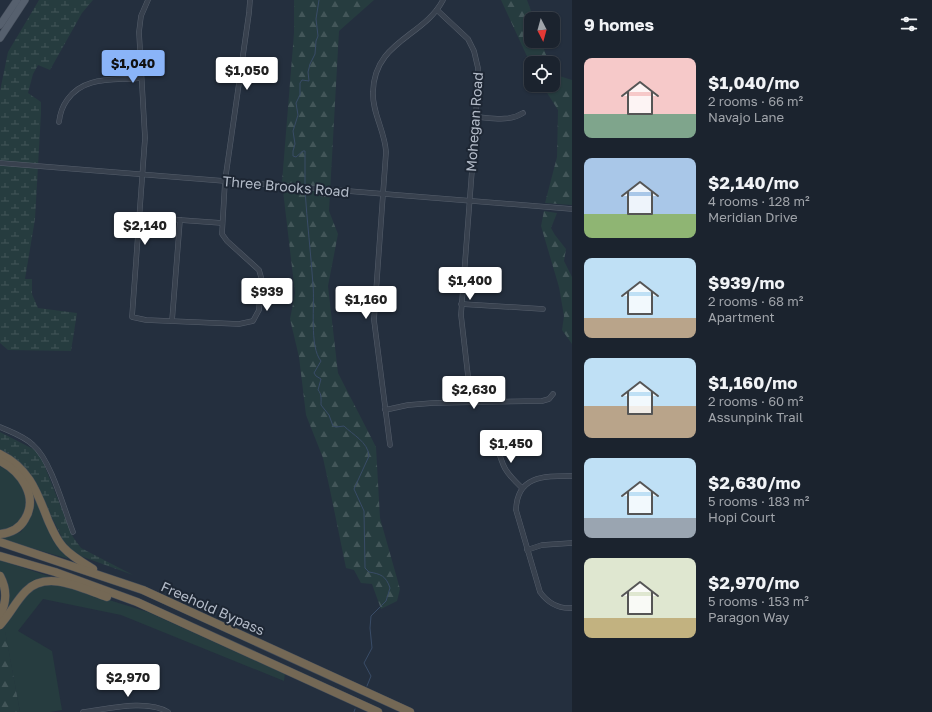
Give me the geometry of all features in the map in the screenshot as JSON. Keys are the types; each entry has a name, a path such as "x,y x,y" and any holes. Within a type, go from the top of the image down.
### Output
{"highway":[{"path":"0,454 15,464 30,481 54,534 63,547 71,555 111,579"},
{"path":"0,461 13,469 23,481 28,491 30,504 28,512 22,523 12,531 0,534"},
{"name":"Freehold Bypass","path":"0,542 111,579 168,601 410,712"},
{"name":"Freehold Bypass","path":"0,556 55,572 137,602 378,712"},
{"path":"0,576 4,585 5,595 4,604 0,615"},
{"path":"0,625 30,587 38,582 48,580 62,582 175,619"}],"main road":[{"path":"0,25 17,0"},
{"path":"0,38 25,0"}],"street":[{"path":"148,0 141,16 139,32 145,138 132,317 146,320 239,324 253,322 259,310 262,277 260,270 227,241 222,234 225,181 250,0"},
{"path":"390,445 374,320 386,145 373,102 373,90 376,74 380,64 390,50 437,10 443,0"},
{"name":"Mohegan Road","path":"437,10 463,34 474,51 478,68 476,117 461,304 462,330 471,402"},
{"path":"59,122 62,107 72,94 82,86 96,81 141,78"},
{"path":"476,117 509,119 517,117 523,113"},
{"name":"Three Brooks Road","path":"0,163 572,209"},
{"path":"139,216 222,223"},
{"path":"172,321 180,220"},
{"path":"461,304 542,309"},
{"path":"385,410 420,404 542,402 553,394"},
{"path":"0,427 29,441 42,454 73,532"},
{"path":"496,443 504,468 522,488"},
{"path":"572,476 540,477 531,481 522,488 518,497 516,510 538,587 544,596 558,607 572,608"},
{"path":"527,550 549,544 572,543"},
{"path":"83,712 144,705 158,707 168,712"}],"green space":[{"path":"39,0 93,0 82,13 50,70 38,65 33,74 28,93 41,102 41,113 35,219 25,279 32,279 32,294 38,308 77,313 71,351 8,350 0,343 0,91 8,52"},
{"path":"294,0 374,0 339,31 329,211 338,234 328,286 338,373 376,447 380,518 400,589 397,601 381,609 372,584 361,583 354,570 346,568 323,458 306,415 299,357 290,319 295,293 282,182 294,33"},
{"path":"501,0 527,0 531,12 524,12 524,48 544,48 546,56 527,56"},
{"path":"560,76 572,80 572,205 545,203 557,157 558,110 546,92 560,92"},
{"path":"544,211 557,213 551,228 566,249 564,261 572,277 572,344 562,330 564,316 559,287 541,226"},
{"path":"0,432 39,452 73,537 81,548 133,575 75,554 63,540 31,475 8,453 0,450"},
{"path":"0,466 15,475 27,497 25,515 18,525 0,532"},
{"path":"36,497 57,546 69,559 0,539 21,532 33,512"},
{"path":"0,560 51,577 26,585 8,610 8,586 0,573"},
{"path":"54,583 148,612 285,674 284,681 121,615 43,599 18,631 52,651 62,710 50,712 20,712 4,627 26,595 41,584"},
{"path":"4,625 20,712 0,712 0,628"}],"waterway":[{"path":"305,185 305,151 296,157 293,156 295,144 293,131 298,115 296,103 300,95 300,83 302,80 309,81 308,72 315,54 318,36 316,19 319,0"},
{"path":"305,190 313,285 314,336 317,354 321,361 314,373 321,379 318,390 321,395 321,405 329,415 333,426 344,426 360,439 368,451 369,456 354,489 364,511 365,568 369,572 385,578 390,588 386,601 371,616 370,628 372,648 364,663 371,676 367,686"}]}
